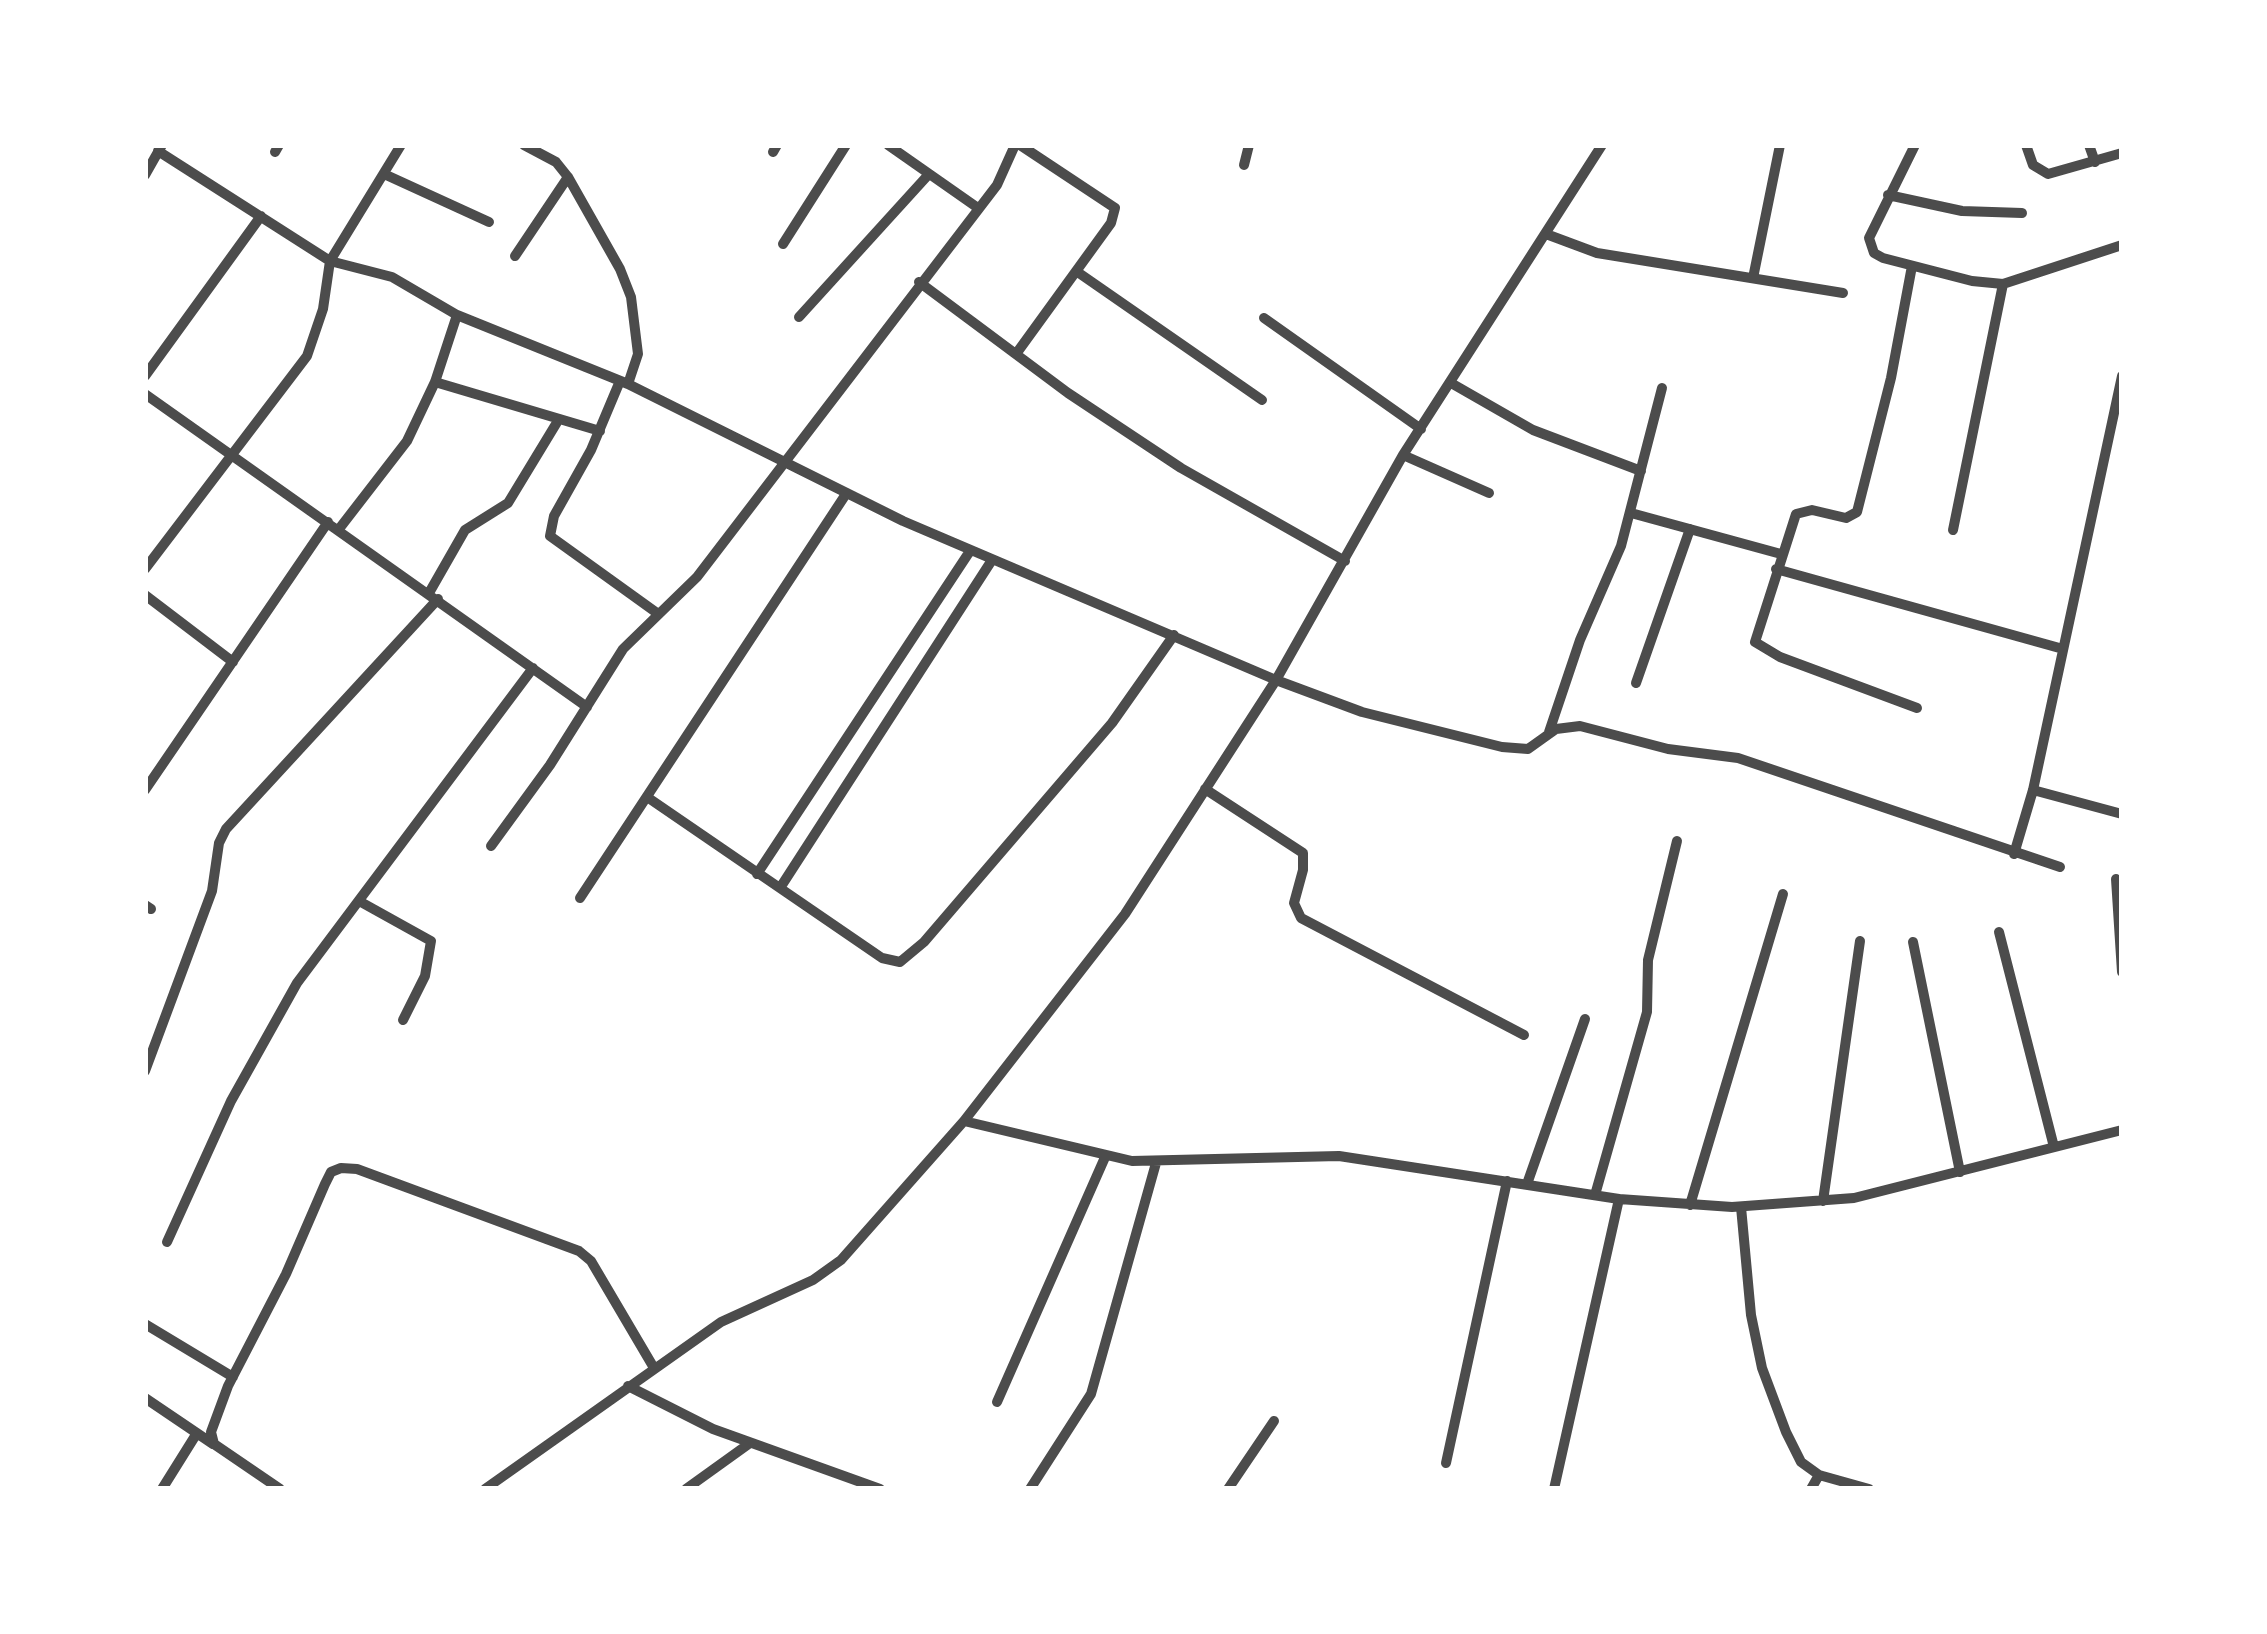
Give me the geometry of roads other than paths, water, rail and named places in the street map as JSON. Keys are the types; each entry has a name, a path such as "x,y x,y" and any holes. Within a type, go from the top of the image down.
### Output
{"street":[{"path":"145,569 307,356 323,309 330,261 402,145"},
{"path":"524,145 556,162 568,177 631,298 638,354 554,516 550,536 658,613"},
{"path":"784,244 846,145"},
{"path":"888,145 978,208"},
{"path":"492,846 588,707 622,650 697,578 782,461 996,185 1018,145 1116,208 1111,222 1016,354"},
{"path":"1244,165 1249,145"},
{"path":"485,1489 748,1306 813,1280 841,1260 964,1121 1124,914 1276,680 1403,455 1602,145"},
{"path":"1753,278 1780,145"},
{"path":"1916,145 1888,195 1870,246 1883,258 2003,284 2122,245"},
{"path":"2026,145 2034,165 2048,174 2122,153"},
{"path":"2089,145 2095,162"},
{"path":"145,175 160,148 330,261 383,274 457,315 624,382 846,494 970,551 1276,680 1362,712 1502,747 1528,748 1549,733 1580,726 1668,749 1738,758 2060,867"},
{"path":"384,174 488,222"},
{"path":"800,316 929,174"},
{"path":"516,256 568,177"},
{"path":"1888,195 1962,212 2022,213"},
{"path":"145,376 261,216"},
{"path":"1546,234 1597,252 1843,293"},
{"path":"1912,266 1857,512 1846,518 1812,510 1796,514 1755,642 1762,649 1917,708"},
{"path":"1076,271 1262,400"},
{"path":"919,282 1180,468 1344,561"},
{"path":"1953,530 2003,284"},
{"path":"339,530 407,441 435,382 457,315"},
{"path":"1264,318 1421,429"},
{"path":"2014,854 2033,790 2122,376"},
{"path":"435,382 600,431"},
{"path":"1450,383 1532,430 1641,472"},
{"path":"1549,733 1630,513 1662,388"},
{"path":"145,394 588,707"},
{"path":"145,1071 212,891 219,844 226,829 434,596 465,530 508,503 560,419"},
{"path":"1403,455 1489,492"},
{"path":"580,898 846,494"},
{"path":"1630,513 1782,554"},
{"path":"145,790 328,522"},
{"path":"1636,683 1690,529"},
{"path":"757,874 970,551"},
{"path":"780,888 992,560"},
{"path":"1776,569 2063,650"},
{"path":"145,594 233,662"},
{"path":"646,797 882,958 900,962 911,956 1112,723 1174,635"},
{"path":"167,1242 230,1100 297,983 533,668"},
{"path":"842,744 864,758"},
{"path":"1205,790 1302,854 1303,870 1294,903 1301,918 1524,1034"},
{"path":"2033,790 2122,814"},
{"path":"1595,1194 1647,1012 1648,960 1677,841"},
{"path":"2116,879 2122,972"},
{"path":"1690,1206 1783,894"},
{"path":"359,901 432,941 425,976 402,1020"},
{"path":"1999,932 2054,1148"},
{"path":"1824,1201 1860,941"},
{"path":"1912,942 1960,1172"},
{"path":"1527,1184 1586,1019"},
{"path":"964,1121 1156,1163 1339,1156 1690,1206 1854,1198 2122,1130"},
{"path":"997,1402 1106,1155"},
{"path":"1030,1489 1092,1394 1156,1163"},
{"path":"214,1444 211,1432 233,1377 286,1274 331,1172 341,1168 357,1169 579,1251 591,1261 654,1368"},
{"path":"1446,1463 1508,1181"},
{"path":"1554,1489 1619,1198"},
{"path":"1741,1206 1762,1368 1800,1462 1818,1476 1869,1489"},
{"path":"145,1324 233,1377"},
{"path":"628,1386 750,1443 880,1489"},
{"path":"145,1398 280,1489"},
{"path":"1228,1489 1274,1421"},
{"path":"162,1489 197,1433"},
{"path":"686,1489 750,1443"},
{"path":"1811,1489 1818,1476"}]}
